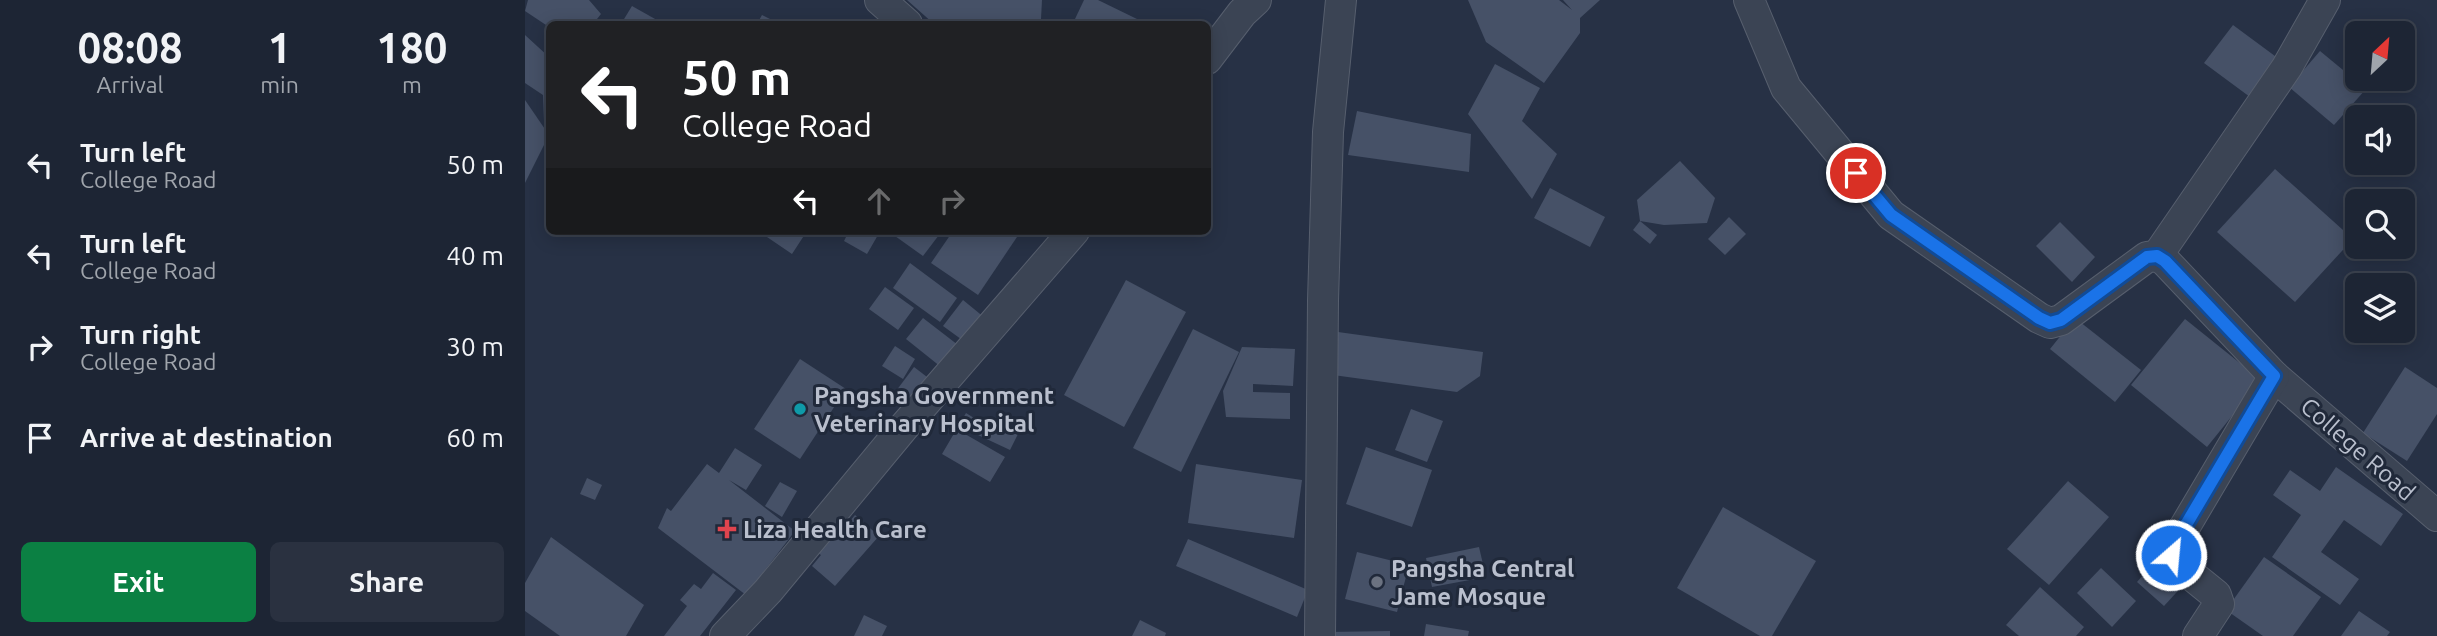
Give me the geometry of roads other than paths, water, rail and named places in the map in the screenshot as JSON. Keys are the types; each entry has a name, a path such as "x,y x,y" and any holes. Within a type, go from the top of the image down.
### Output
{"street":[{"path":"880,0 904,21"},
{"path":"1211,54 1256,0"},
{"path":"1320,636 1323,301 1328,132 1341,0"},
{"path":"1749,0 1786,88 1891,215 2050,323 2061,320 2147,257 2157,256 2287,67 2325,0"},
{"path":"725,636 768,591 903,428 1071,235"},
{"name":"College Road","path":"2157,256 2165,261 2274,376 2437,516"},
{"path":"2197,636 2218,604 2216,595 2174,561 2171,555 2174,545 2274,376"}],"place":[{"name":"Pangsha Government Veterinary Hospital","path":"800,409"},
{"name":"Liza Health Care","path":"727,529"},
{"name":"Pangsha Central Jame Mosque","path":"1377,582"}]}
